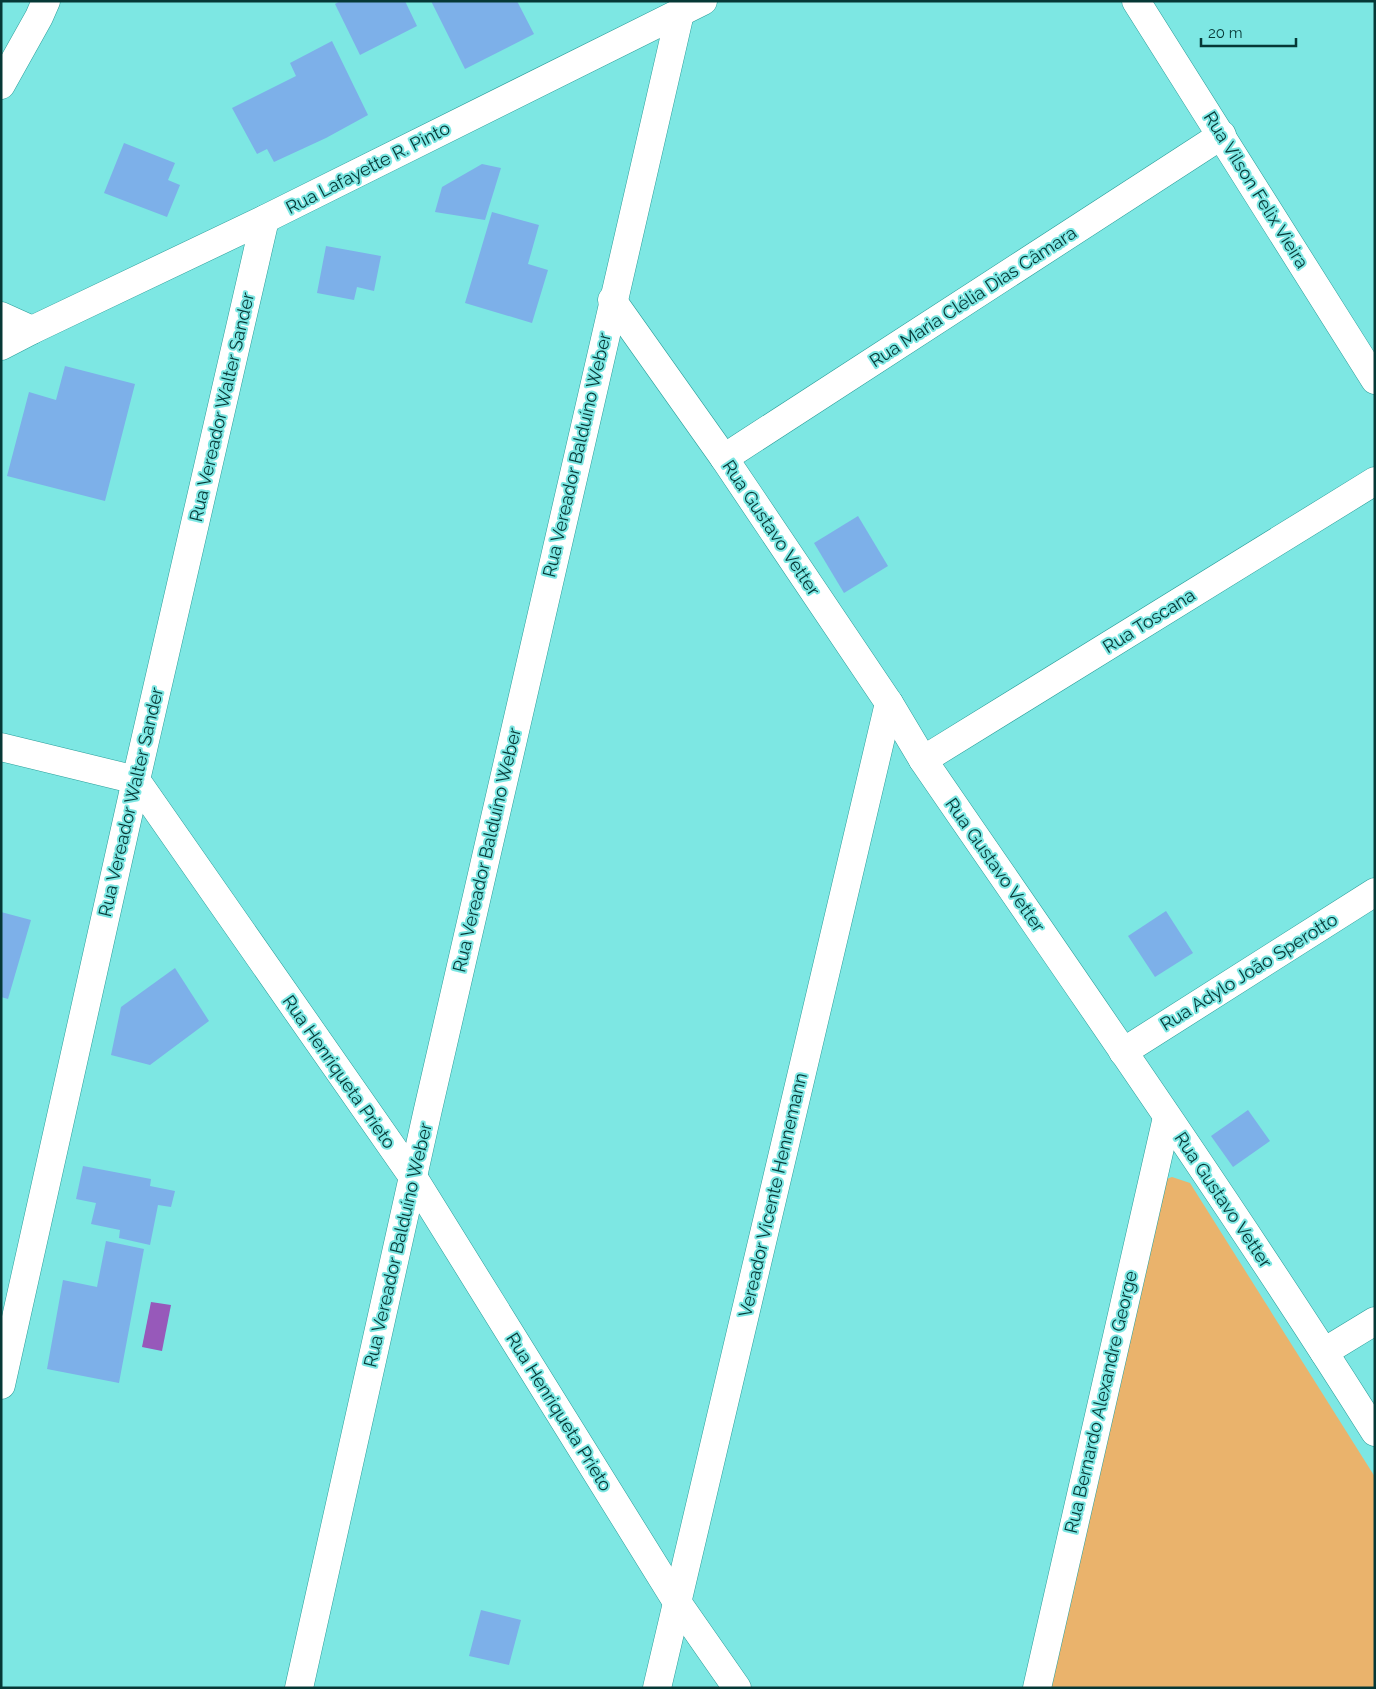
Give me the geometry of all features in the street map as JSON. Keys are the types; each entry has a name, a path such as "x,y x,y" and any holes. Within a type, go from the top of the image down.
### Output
{"street":[{"path":"1,85 46,1"},
{"name":"Rua Vilson Felix Vieira","path":"1136,1 1375,380"},
{"name":"Rua Lafayette R. Pinto","path":"1,346 265,219 691,7"},
{"name":"Rua Vereador Balduíno Weber","path":"299,1688 612,300 691,7"},
{"name":"Rua Maria Clélia Dias Câmara","path":"724,458 1222,135"},
{"name":"Rua Vereador Walter Sander","path":"1,1385 136,780 265,219"},
{"name":"Rua Gustavo Vetter","path":"612,300 724,458 889,703 923,760 1167,1116 1375,1432"},
{"path":"1,316 32,330"},
{"name":"Rua Toscana","path":"923,760 1375,481"},
{"name":"Vereador Vicente Hennemann","path":"657,1688 889,703"},
{"path":"1,747 136,780"},
{"name":"Rua Henriqueta Prieto","path":"136,780 413,1177 677,1602 737,1688"},
{"name":"Rua Adylo João Sperotto","path":"1123,1052 1375,892"},
{"name":"Rua Bernardo Alexandre George","path":"1037,1688 1167,1116"},
{"path":"1324,1352 1375,1321"}],"shaded area":[{"path":"1172,1177 1190,1183 1375,1477 1375,1688 1049,1688 1161,1181"},
{"path":"151,1302 171,1305 162,1351 142,1347"}],"building":[{"path":"340,1 405,1 417,26 360,55 335,4"},
{"path":"431,1 517,1 534,34 465,69"},
{"path":"332,41 368,115 326,138 274,162 267,149 257,154 232,108 296,76 290,63"},
{"path":"124,143 175,163 168,180 180,185 167,217 104,193"},
{"path":"482,164 501,168 485,220 435,212 442,187"},
{"path":"492,212 539,225 528,264 548,270 532,323 465,303"},
{"path":"326,246 381,256 374,291 357,287 354,300 317,293"},
{"path":"65,366 135,384 105,501 7,476 29,392 56,400"},
{"path":"858,516 888,566 844,593 814,543"},
{"path":"1166,911 1193,953 1155,977 1128,936"},
{"path":"1,912 31,920 8,999 1,997"},
{"path":"175,968 209,1021 150,1065 111,1055 121,1007"},
{"path":"1248,1110 1270,1141 1233,1167 1211,1136"},
{"path":"83,1166 151,1179 150,1186 175,1191 171,1207 158,1205 150,1245 119,1238 120,1230 91,1224 96,1203 76,1199"},
{"path":"106,1241 144,1249 119,1383 47,1369 63,1280 97,1287"},
{"path":"481,1610 521,1620 509,1665 469,1656"}]}
